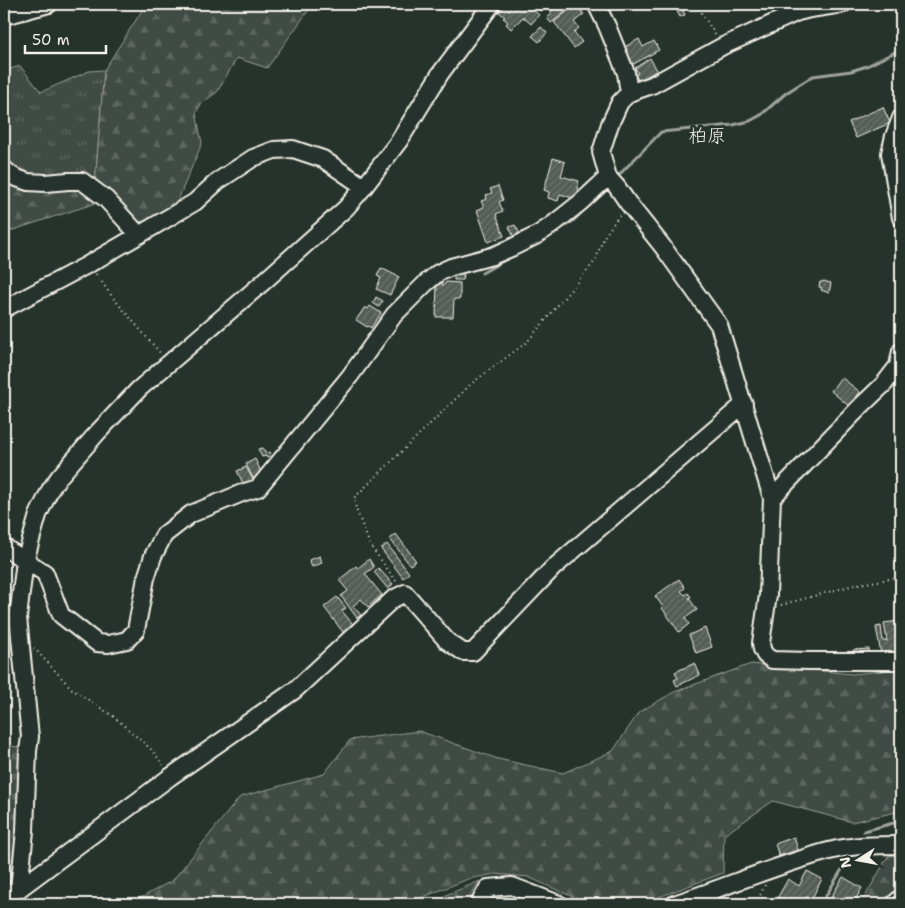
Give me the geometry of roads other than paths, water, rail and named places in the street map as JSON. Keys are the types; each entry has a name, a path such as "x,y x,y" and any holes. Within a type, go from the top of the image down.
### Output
{"street":[{"path":"4,16 49,4"},
{"path":"11,892 25,831 30,737 18,618 25,561 38,515 50,490 98,432 139,389 346,208 399,141 440,74 492,4"},
{"path":"596,4 626,73 629,93"},
{"path":"842,4 798,12 723,46 652,85 629,93 620,102 610,124 601,152 608,177 663,247 720,325 772,498 768,595 761,643 765,655 772,660 809,662 901,661"},
{"path":"901,118 890,153 901,218"},
{"path":"4,309 140,235 195,202 218,181 253,158 274,150 293,149 323,159 364,187"},
{"path":"4,169 28,182 82,181 106,199 140,235"},
{"path":"4,547 45,574 61,615 97,644 127,640 136,630 146,578 153,556 164,535 191,514 258,488 350,376 394,315 438,273 451,267 492,256 537,235 581,202 608,177"},
{"path":"772,498 884,384 898,366 901,351"},
{"path":"11,892 170,777 295,690 393,600 405,593 448,641 462,652 473,652 553,568 744,404"},
{"path":"674,904 830,851 863,845 901,845"},
{"path":"479,904 488,888 512,886 553,903"},
{"path":"894,904 901,898"}],"waterway":[{"path":"619,175 661,132 733,125 750,121 761,115 786,93 813,76 851,71 867,66 901,49"},
{"path":"558,230 572,222 603,192"},
{"path":"482,273 512,256"},
{"path":"864,831 901,821"},
{"path":"821,904 844,866"}],"district":[{"name":"柏原","path":"707,135"}]}
